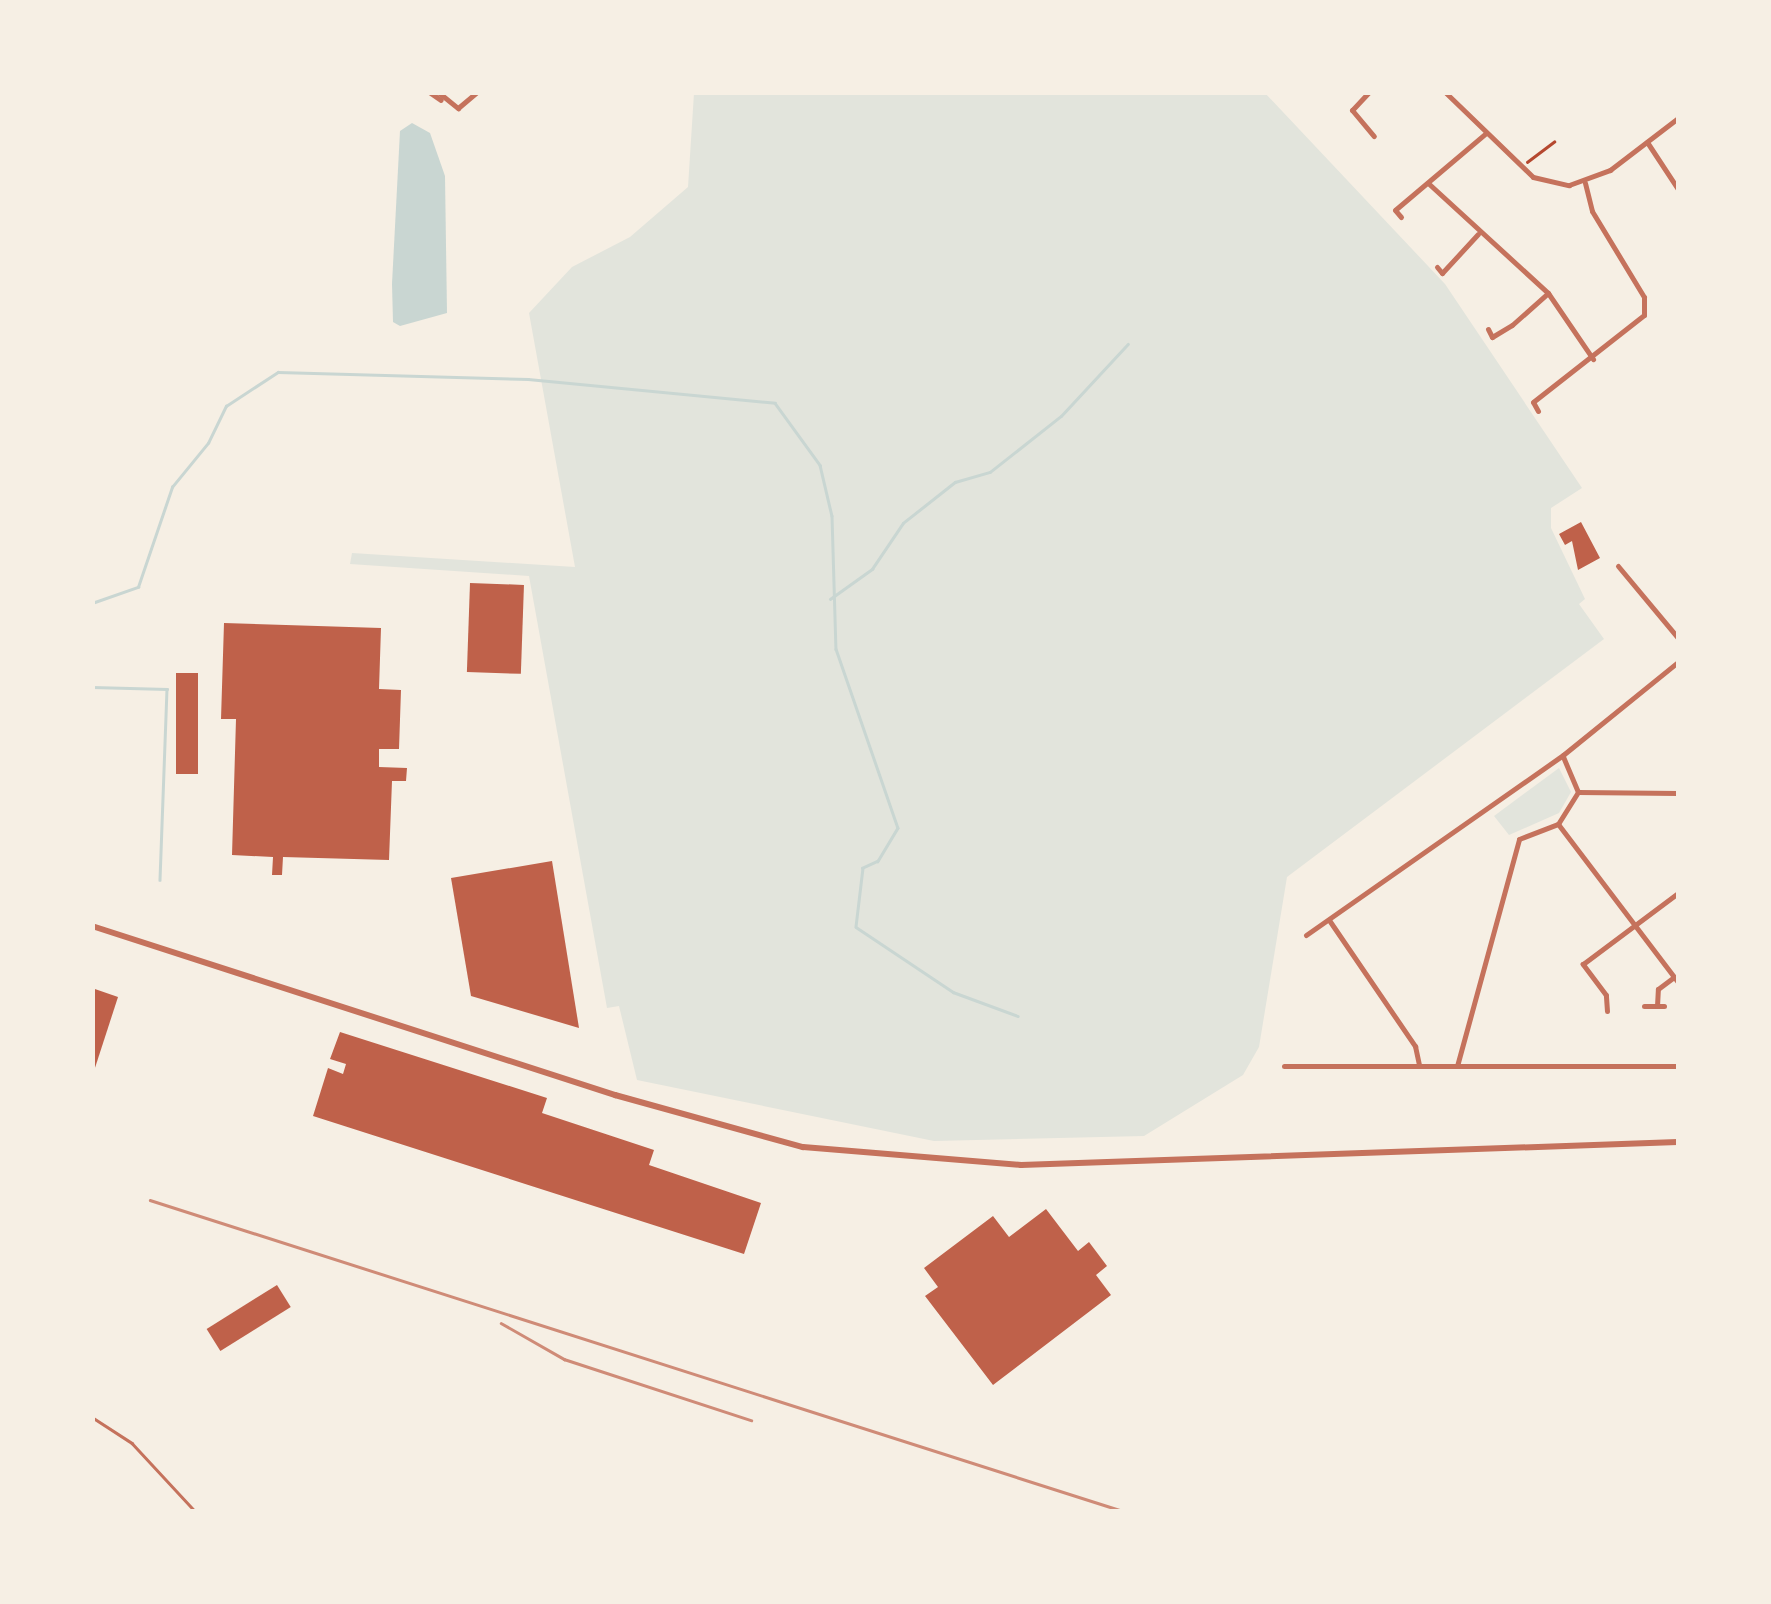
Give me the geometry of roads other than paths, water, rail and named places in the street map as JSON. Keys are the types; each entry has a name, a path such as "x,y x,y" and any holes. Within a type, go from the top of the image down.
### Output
{"street":[{"path":"430,92 443,102 463,107 477,92"},
{"path":"438,92 443,102"},
{"path":"1369,92 1352,110 1374,136"},
{"path":"1445,92 1522,168 1548,181 1585,183 1678,118"},
{"path":"1400,218 1395,210 1486,133"},
{"path":"1647,142 1678,189"},
{"path":"1538,411 1532,402 1593,359 1644,315 1644,298 1592,211 1585,183"},
{"path":"1428,184 1478,234 1548,293 1593,359"},
{"path":"1437,267 1442,273 1478,234"},
{"path":"1488,329 1492,337 1548,293"},
{"path":"1618,566 1678,638"},
{"path":"1306,935 1563,756 1678,662"},
{"path":"1563,756 1578,792"},
{"path":"1578,792 1678,793"},
{"path":"1457,1066 1526,832 1558,824 1578,792"},
{"path":"1558,824 1676,980 1658,989 1660,1006 1644,1006"},
{"path":"1606,1011 1606,995 1583,964 1678,893"},
{"path":"1329,920 1415,1046 1419,1066"},
{"path":"92,926 616,1095 821,1149 1021,1165 1678,1142"},
{"path":"1284,1066 1678,1066"}],"lane":[{"path":"92,1417 132,1443 196,1512"}],"waterway":[{"path":"830,599 872,569 903,523 955,482 990,472 1061,416 1128,344"},
{"path":"92,603 138,587 172,487 208,443 226,406 278,372 528,379 775,403 820,465 832,516 836,649 898,828 878,861 863,868 856,927 953,992 1018,1016"},
{"path":"92,687 167,689 160,880"}],"railway":[{"path":"150,1200 1126,1512"},
{"path":"501,1323 564,1359 751,1420"}]}
